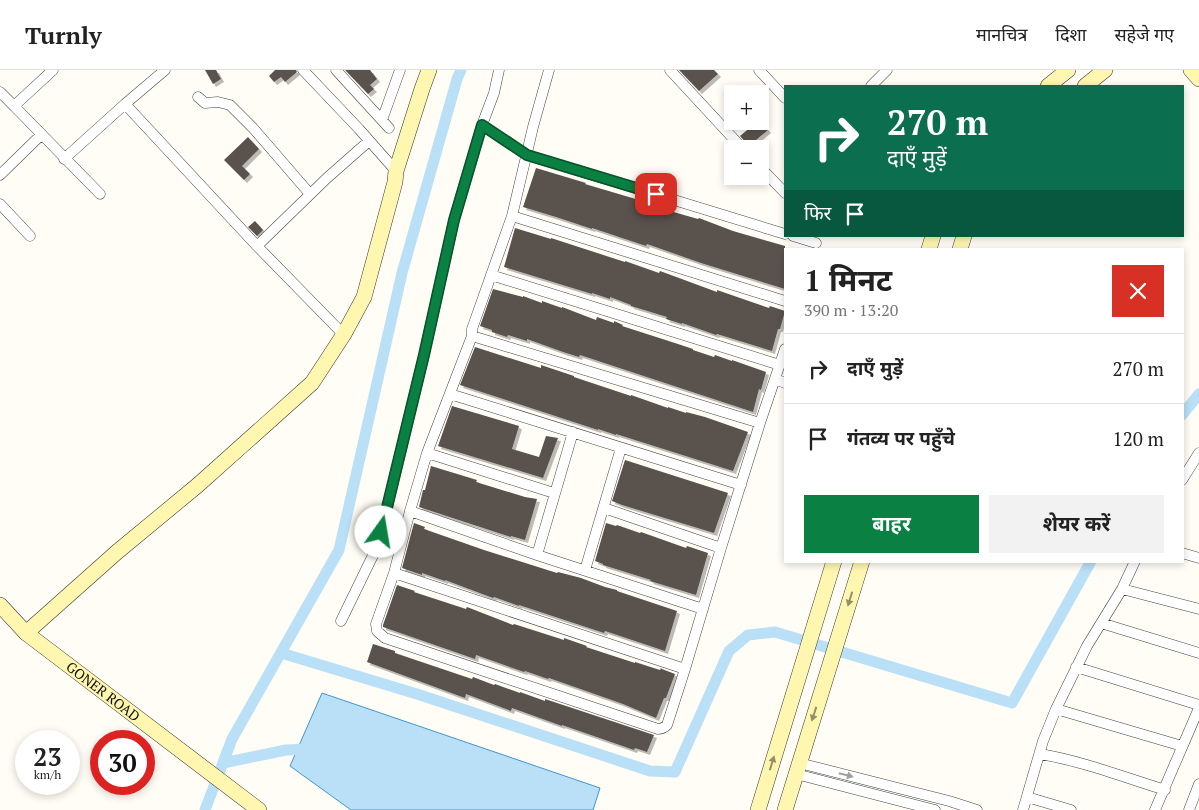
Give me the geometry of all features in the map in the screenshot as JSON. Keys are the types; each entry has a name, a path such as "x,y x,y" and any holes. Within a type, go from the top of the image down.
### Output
{"street":[{"path":"14,106 52,70"},
{"path":"64,159 165,70"},
{"path":"303,70 396,171"},
{"path":"336,70 386,124 400,70"},
{"path":"26,633 117,552 198,486 312,383 344,335 364,297 395,182 396,171 429,70"},
{"path":"341,621 378,545 424,355 454,220 482,125 494,93 499,70"},
{"path":"549,70 512,216 472,329 472,336 427,453 394,573 376,624 377,631 385,638 662,729 667,724 686,669 760,423 780,381 780,365 784,352"},
{"path":"670,70 735,140"},
{"path":"759,70 784,97"},
{"path":"872,85 886,70"},
{"path":"1049,85 1068,70"},
{"path":"1086,85 1105,70"},
{"path":"1191,70 1199,79"},
{"path":"0,92 100,194"},
{"path":"198,97 205,103 218,102 230,105 253,128 310,194"},
{"path":"125,104 257,246 344,335"},
{"path":"482,125 527,155 784,234"},
{"path":"0,175 41,135"},
{"path":"257,246 310,194 369,141"},
{"path":"769,176 784,192"},
{"path":"0,204 30,236"},
{"path":"512,216 784,301"},
{"path":"796,237 816,243"},
{"path":"491,275 780,365"},
{"path":"472,336 760,423"},
{"path":"450,394 741,485"},
{"path":"537,555 573,432"},
{"path":"585,570 622,448"},
{"path":"427,453 554,493"},
{"path":"1184,477 1197,460"},
{"path":"604,508 721,548"},
{"path":"410,511 703,609"},
{"path":"1184,554 1199,558"},
{"path":"758,810 833,563"},
{"path":"785,810 861,563"},
{"path":"1023,810 1043,741 1056,709 1087,646 1122,589 1134,563"},
{"path":"394,573 686,669"},
{"path":"1122,589 1199,609"},
{"name":"GONER ROAD","path":"0,605 26,633 259,810"},
{"path":"1101,623 1199,653"},
{"path":"1076,667 1199,707 1155,810"},
{"path":"1056,709 1182,746"},
{"path":"1040,754 1060,757 1165,790"},
{"path":"797,769 935,810"},
{"path":"797,769 949,802 977,810"},
{"path":"1189,810 1199,784"},
{"path":"1027,797 1071,810"}],"water":[{"path":"322,693 600,788 593,810 351,810 290,766"}],"building":[{"path":"205,70 216,70 221,79 213,84"},
{"path":"275,70 296,70 297,72 285,82 281,77 274,82 269,76"},
{"path":"345,70 370,70 377,79 370,85 374,89 368,94"},
{"path":"679,70 714,70 718,74 699,91"},
{"path":"747,130 768,130 756,140 744,140 740,136"},
{"path":"248,137 259,149 242,166 250,174 244,180 224,160"},
{"path":"536,168 639,200 639,202 663,210 699,218 733,231 785,246 784,289 647,244 646,246 523,207"},
{"path":"255,221 263,230 257,236 248,227"},
{"path":"515,228 659,273 660,271 717,292 717,290 769,308 770,306 784,311 784,315 772,351 666,319 667,317 631,306 610,297 610,299 592,294 504,267"},
{"path":"493,289 562,307 596,320 597,317 614,323 614,321 622,326 693,350 714,357 715,355 732,360 766,372 753,412 580,355 579,357 527,339 527,341 492,332 492,330 480,326"},
{"path":"475,347 541,368 541,365 668,408 705,417 748,432 733,471 460,385"},
{"path":"452,406 519,426 512,449 539,457 546,436 558,438 543,478 438,446"},
{"path":"625,460 728,493 714,533 612,501"},
{"path":"431,466 477,480 476,482 537,499 525,540 419,507"},
{"path":"414,523 425,527 424,529 484,550 557,573 581,578 677,611 665,651 402,568"},
{"path":"606,523 708,553 696,595 595,561"},
{"path":"397,585 466,609 467,607 513,625 564,640 564,638 635,663 660,670 661,668 675,674 656,718 623,704 549,678 524,672 476,655 475,659 383,627"},
{"path":"373,644 472,679 473,677 545,701 545,699 654,735 647,752 635,748 634,750 512,708 511,711 466,694 465,698 367,662"}],"waterway":[{"path":"205,810 232,739 339,550 402,273 461,70"},
{"path":"1184,413 1199,394"},
{"path":"281,653 417,694 650,771 675,772 729,651 748,635 775,632 1012,703 1090,563"},
{"path":"223,763 286,750 311,749"}],"route":[{"path":"381,532 424,355 454,220 482,125 527,155 656,194"}]}
